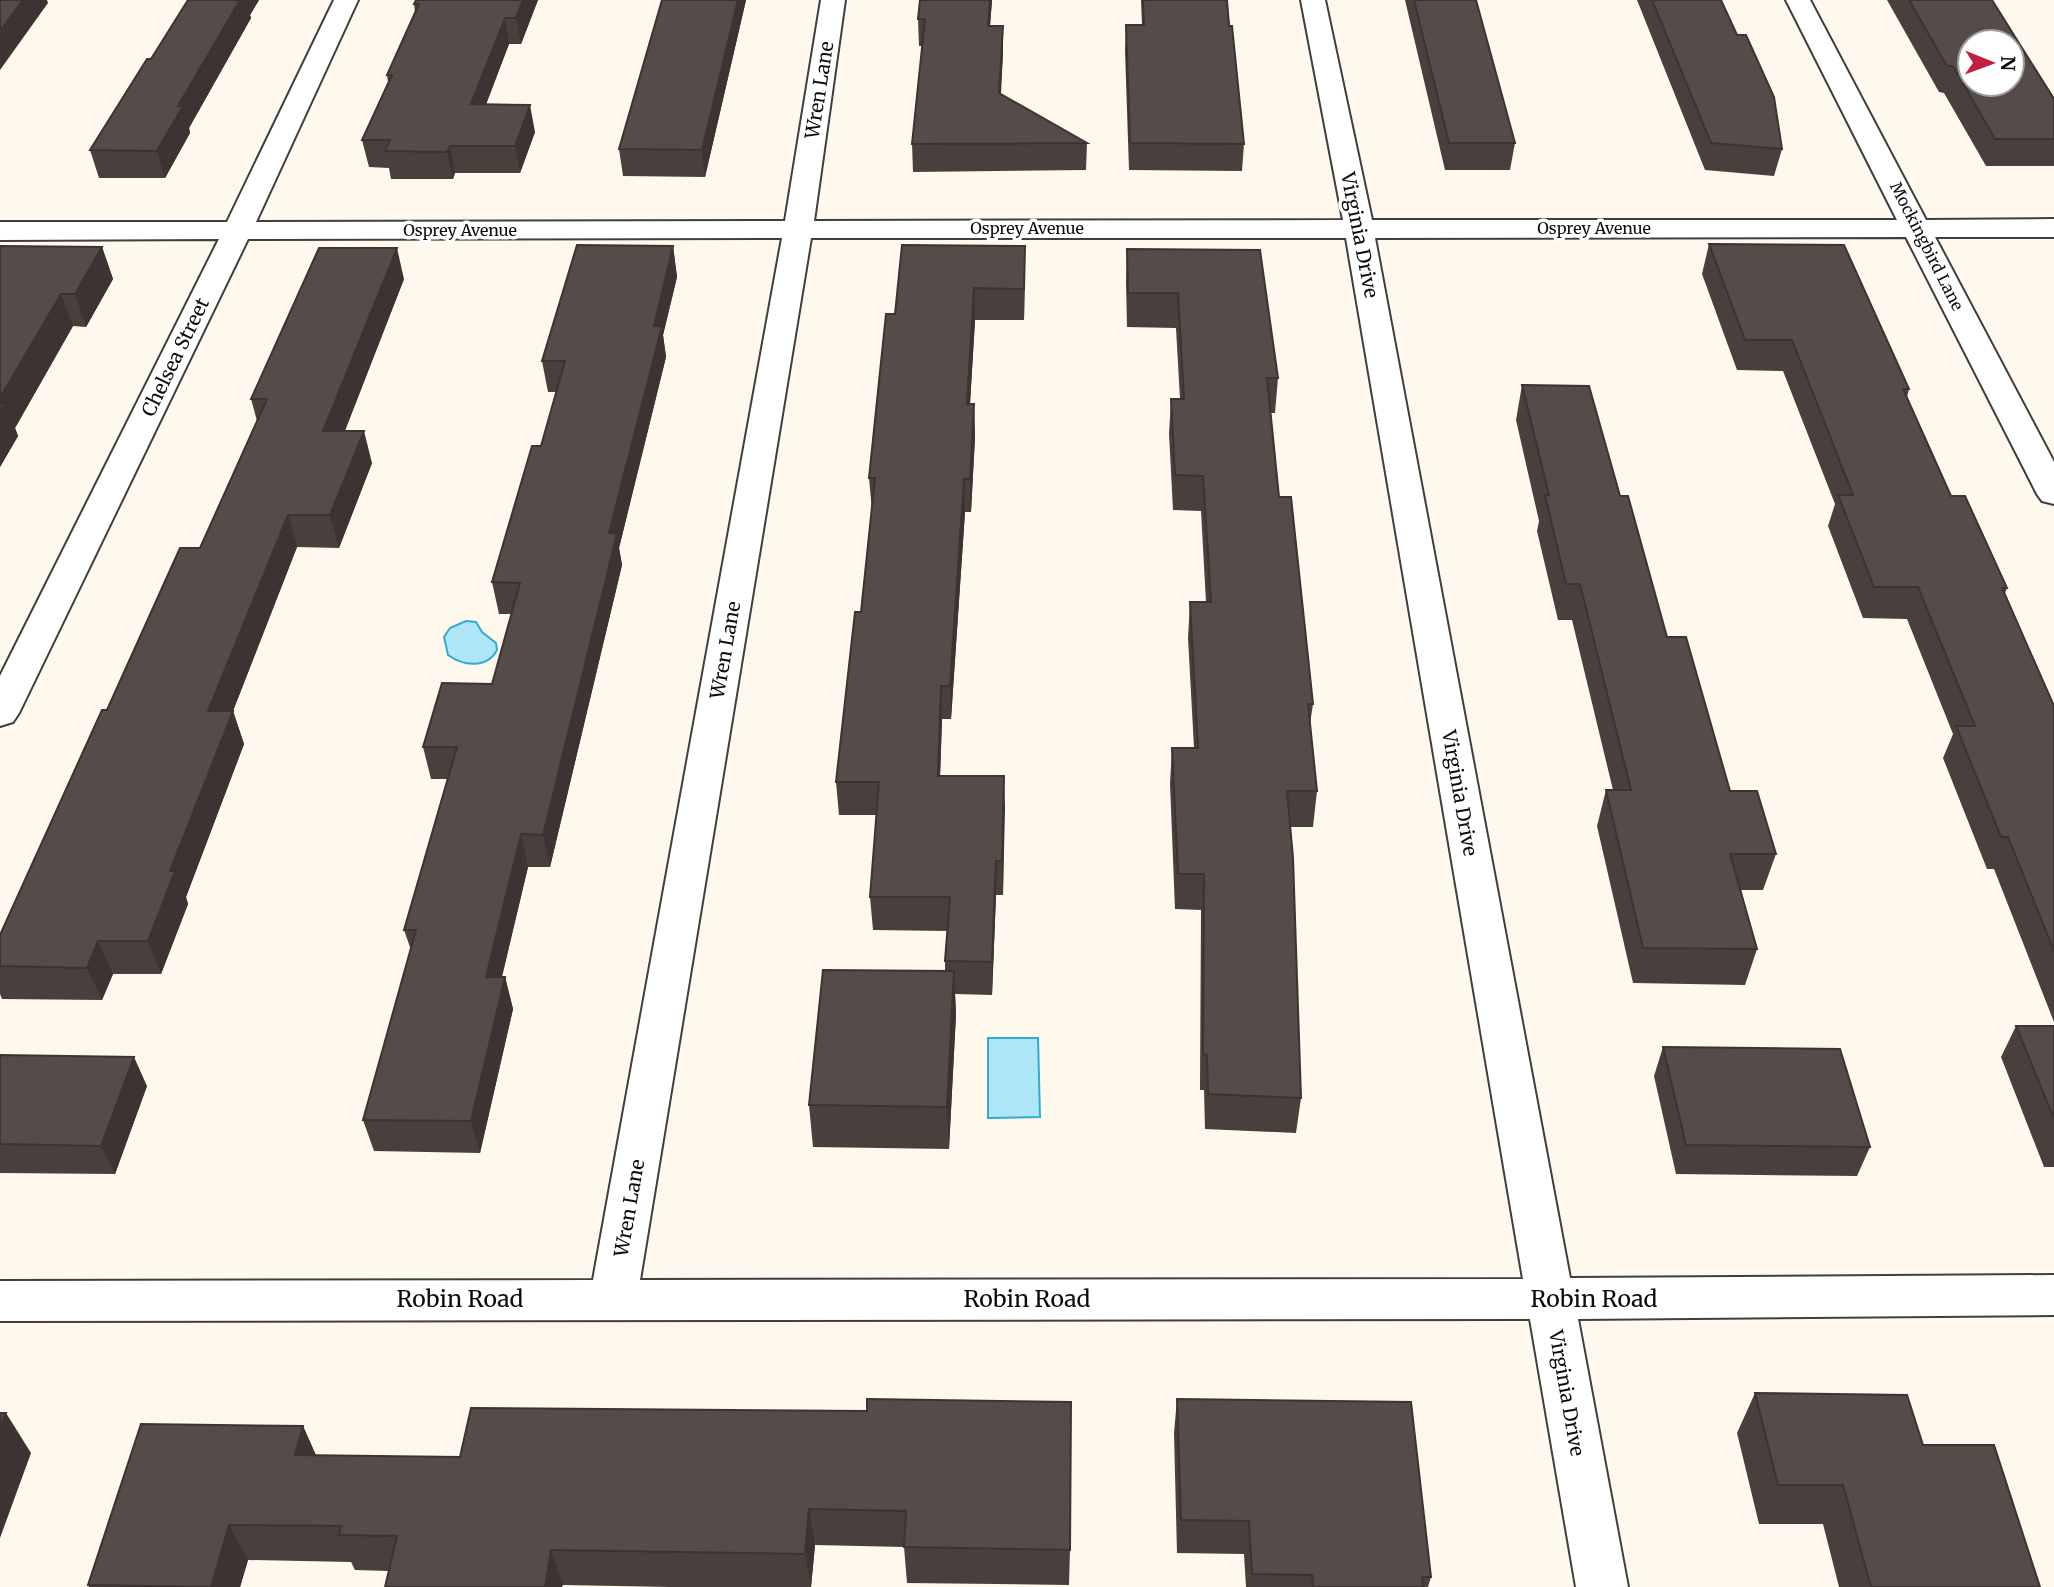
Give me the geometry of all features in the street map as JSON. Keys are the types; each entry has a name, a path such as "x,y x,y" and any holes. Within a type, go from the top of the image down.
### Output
{"street":[{"name":"Chelsea Street","path":"0,713 238,230 346,0"},
{"name":"Wren Lane","path":"613,1298 798,229 833,0"},
{"name":"Virginia Drive","path":"1313,0 1359,228 1602,1587"},
{"name":"Mockingbird Lane","path":"1798,0 2054,494"},
{"name":"Osprey Avenue","path":"0,231 2054,228"},
{"name":"Robin Road","path":"0,1301 2054,1296"}],"water":[{"path":"466,621 476,622 482,632 496,643 497,650 493,656 481,663 461,662 448,655 444,637 450,628"},
{"path":"988,1038 1038,1038 1040,1117 988,1118"}],"building":[{"path":"0,0 23,0 0,31"},
{"path":"188,0 240,0 178,106 183,106 157,151 90,150 147,59 151,59"},
{"path":"416,0 523,0 516,18 505,18 471,104 530,105 515,146 450,146 447,152 385,151 390,140 362,140 392,75 387,75 419,4 414,4"},
{"path":"662,0 738,0 702,150 619,149"},
{"path":"920,0 990,0 988,26 1003,26 999,93 1087,143 912,144 925,19 918,19"},
{"path":"1143,0 1227,0 1244,144 1130,143 1126,25 1144,25"},
{"path":"1414,0 1476,0 1515,143 1449,143"},
{"path":"1652,0 1721,0 1737,35 1746,35 1774,97 1782,149 1711,143"},
{"path":"1909,0 1992,0 2010,28 1956,28 1956,71 1953,66 1947,66"},
{"path":"2026,54 2054,99 2054,139 1995,139 1971,98 2026,98"},
{"path":"1709,244 1844,245 1909,389 1903,389 1951,496 1965,496 2007,588 2002,588 2054,706 2054,951 2008,837 2001,837 1956,726 1975,726 1918,587 1874,587 1838,495 1853,495 1792,340 1745,340"},
{"path":"577,245 673,246 654,326 662,326 609,533 617,534 543,835 521,834 486,977 505,977 471,1121 363,1120 416,930 404,930 457,747 423,747 442,683 492,684 520,583 492,582 532,446 541,446 565,361 542,361"},
{"path":"902,245 1025,246 1024,289 974,288 967,404 974,404 970,479 964,479 950,686 941,686 938,776 1004,776 1002,861 996,861 992,962 945,961 950,897 870,897 879,782 836,782 855,612 861,612 875,478 869,478 886,314 895,314"},
{"path":"0,246 102,247 75,294 61,294 0,398"},
{"path":"319,248 397,248 323,431 364,431 330,515 288,515 208,711 233,711 170,871 175,871 148,941 98,941 87,968 0,966 0,935 102,710 107,710 180,548 200,548 267,399 251,399"},
{"path":"1127,249 1260,250 1278,378 1267,378 1279,497 1291,497 1313,704 1308,704 1317,791 1287,791 1293,858 1301,1098 1208,1094 1207,1055 1203,1054 1204,874 1178,874 1172,748 1198,748 1190,602 1211,602 1203,476 1175,475 1171,399 1184,399 1178,293 1128,293"},
{"path":"1522,385 1589,386 1620,496 1628,496 1667,637 1686,637 1730,791 1757,791 1776,854 1730,854 1757,949 1643,948 1606,790 1631,790 1580,584 1566,584 1545,495 1549,495"},
{"path":"823,970 954,971 947,1107 809,1105"},
{"path":"2016,1026 2054,1026 2054,1119"},
{"path":"1663,1047 1840,1049 1870,1147 1686,1145"},
{"path":"0,1055 134,1057 101,1146 0,1144"},
{"path":"1755,1393 1907,1395 1923,1445 1994,1445 2040,1587 1871,1587 1843,1485 1778,1485"},
{"path":"867,1399 1071,1402 1070,1550 904,1547 906,1511 809,1509 805,1554 551,1550 545,1587 385,1587 397,1536 339,1535 341,1526 229,1525 211,1587 88,1585 141,1424 303,1426 295,1455 460,1457 471,1408 867,1411"},
{"path":"1177,1399 1411,1402 1431,1577 1422,1577 1423,1587 1313,1587 1312,1575 1252,1574 1249,1521 1181,1520"},
{"path":"0,1413 6,1413 0,1429"}]}
